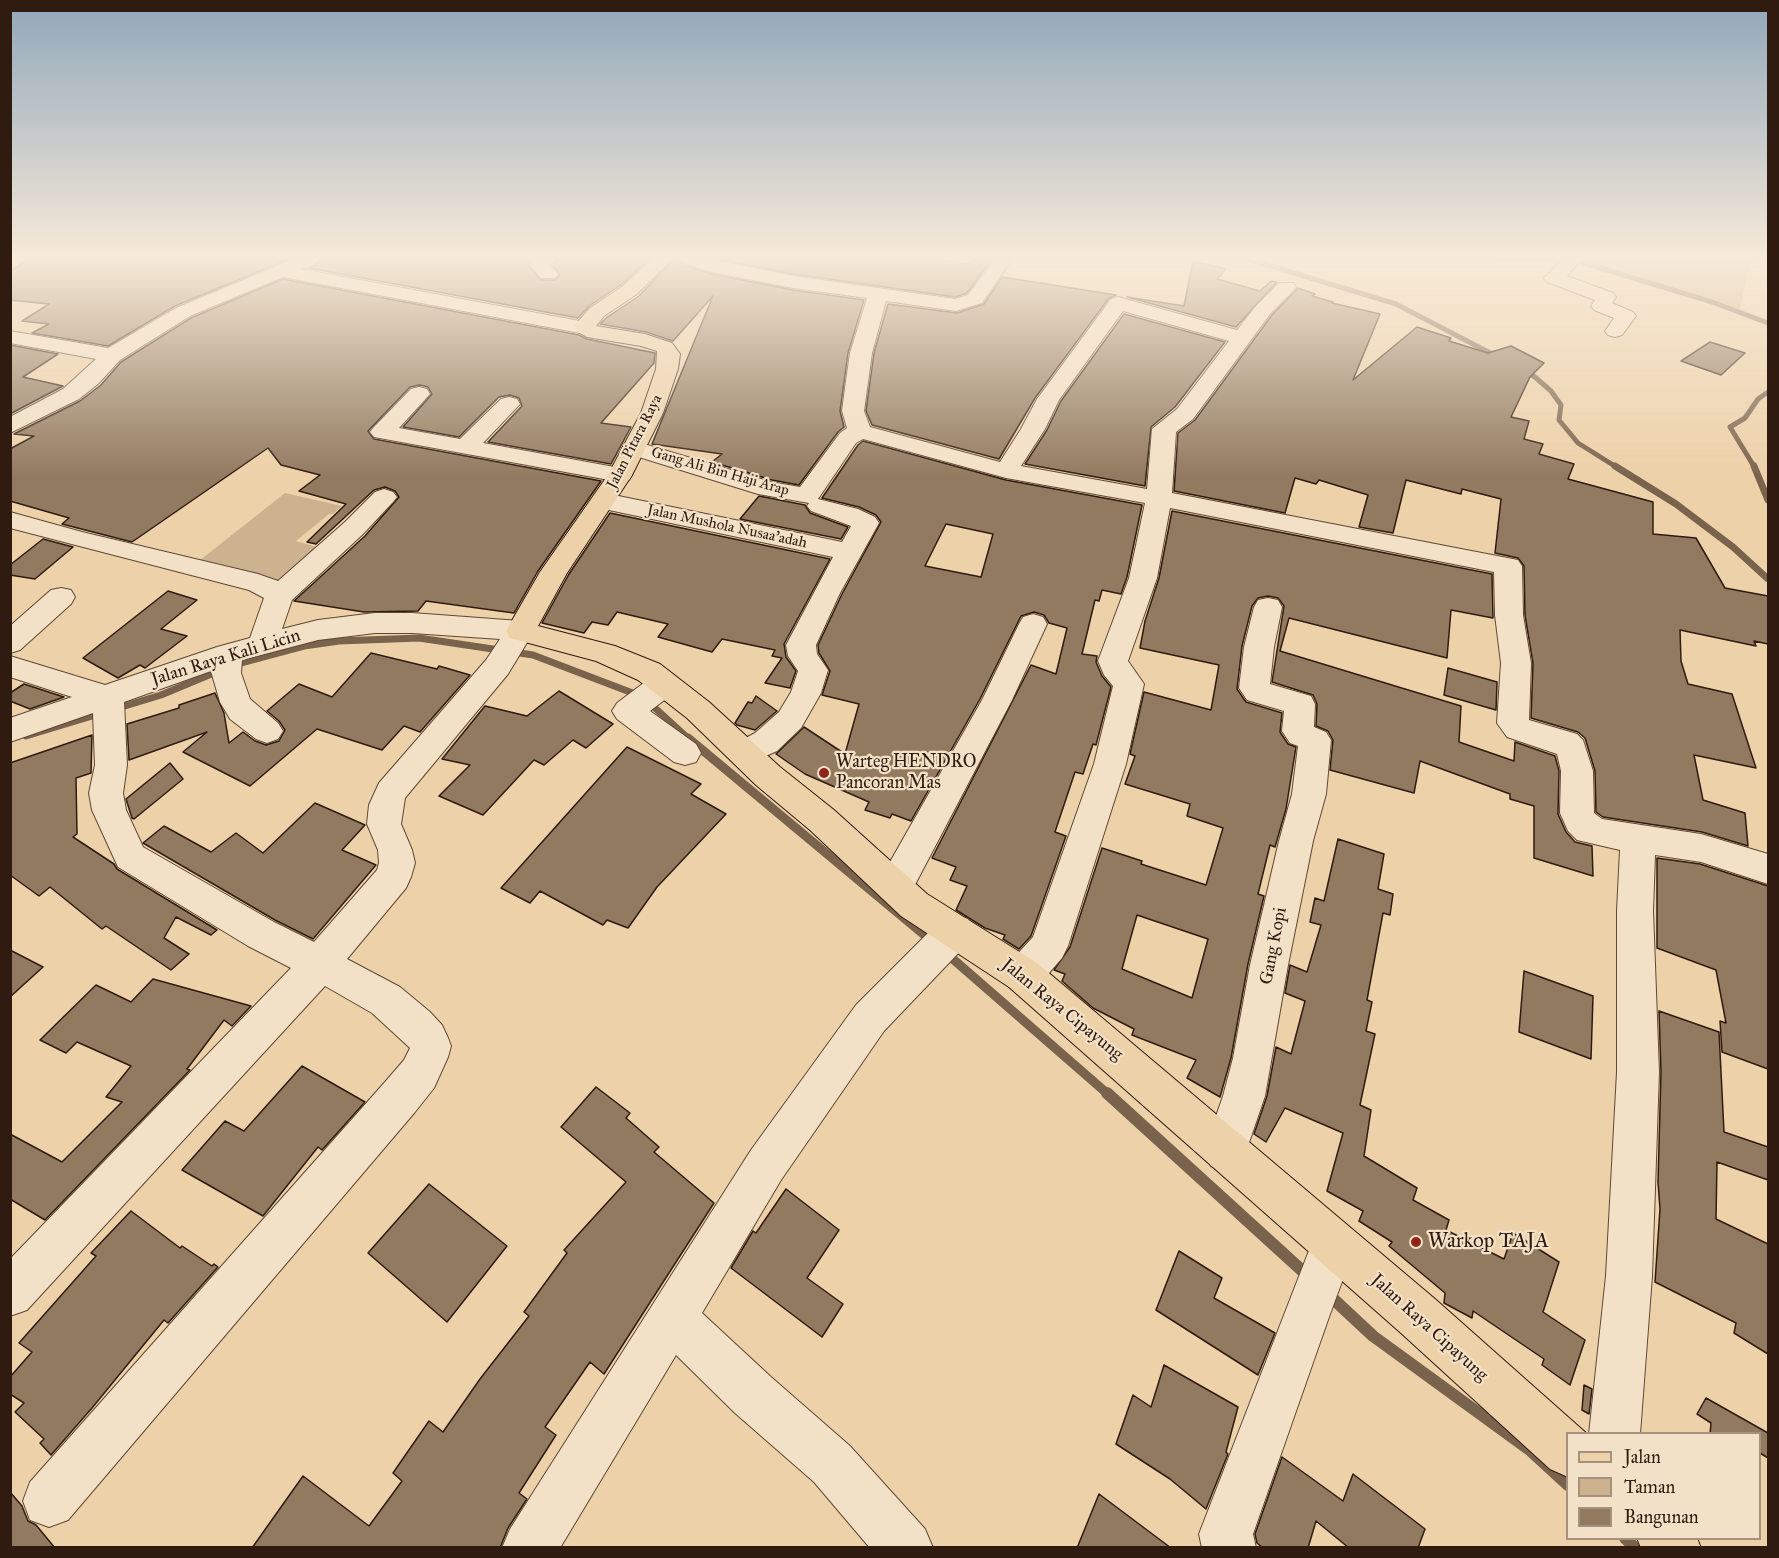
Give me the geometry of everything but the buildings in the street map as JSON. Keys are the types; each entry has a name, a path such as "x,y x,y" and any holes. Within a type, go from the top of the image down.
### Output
{"main road":[{"name":"Jalan Pitara Raya","path":"510,647 554,572 620,475 663,386 669,360 668,351 659,344 645,340 596,332"},
{"name":"Jalan Raya Cipayung","path":"510,647 621,658 649,672 657,704 746,753 768,776 822,820 914,905 940,945 1023,975 1226,1151 1332,1256 1418,1316 1566,1448"}],"street":[{"path":"10,426 71,394 91,378 112,355 151,332"},
{"path":"860,431 853,411 861,353 867,332"},
{"path":"1006,471 1033,429 1048,399 1097,332"},
{"path":"1221,332 1243,338"},
{"path":"1023,975 1049,946 1110,765 1129,684 1115,668 1113,661 1143,578 1159,499 1164,429 1185,414 1247,332"},
{"path":"10,337 112,355"},
{"path":"419,394 382,432 620,475"},
{"path":"467,446 509,404"},
{"path":"814,501 848,438 860,431 1006,471 1508,566 1509,615 1516,663 1513,723 1518,729 1566,743 1572,749 1577,771 1577,813 1584,826 1602,834 1701,848 1768,869"},
{"name":"Gang Ali Bin Haji Arap","path":"634,448 814,501 866,523 850,552"},
{"path":"263,643 279,596 354,528 384,497"},
{"name":"Jalan Mushola Nusaa'adah","path":"604,501 850,552"},
{"path":"10,520 77,539 258,583 279,596"},
{"path":"746,753 766,742 790,720 806,693 813,670 803,656 801,645 826,593 850,552"},
{"path":"10,643 61,597"},
{"name":"Gang Kopi","path":"1226,1151 1244,1096 1253,1058 1269,965 1296,841 1309,794 1316,740 1301,735 1298,731 1300,704 1258,692 1254,688 1259,647 1268,607"},
{"name":"Jalan Raya Kali Licin","path":"10,730 108,706 226,663 263,643 318,630 375,623 412,622 510,647"},
{"path":"895,887 994,706 1033,624"},
{"path":"10,1293 320,964 393,877 397,863 384,824 386,805 391,792 510,647"},
{"path":"226,663 235,702 241,711 267,731"},
{"path":"10,666 108,706 111,765 106,793 109,810 130,857 261,934 386,1000 416,1025 428,1038 431,1046 428,1057 400,1098 49,1501"},
{"path":"657,704 685,753"},
{"path":"1614,1432 1629,1276 1638,1072 1635,922 1638,840"},
{"path":"529,1548 766,1165 870,1018 940,945"},
{"path":"1229,1548 1226,1534 1305,1317 1332,1256"},
{"path":"672,1318 753,1395 832,1464 906,1548"}],"green space":[{"path":"285,493 342,506 296,541 320,548 280,583 199,561"}],"waterway":[{"path":"1449,332 1498,357"},
{"path":"1522,370 1535,377 1551,391 1561,405 1559,420 1578,443 1618,468"},
{"path":"1754,467 1730,427 1745,418 1758,399 1768,392"},
{"path":"1615,466 1676,504 1733,547 1768,579"},
{"path":"1754,467 1768,500"},
{"path":"233,665 304,646 339,641 419,638 533,655 643,697 690,740"},
{"path":"115,709 161,695 221,670"},
{"path":"26,736 102,713"},
{"path":"688,738 934,943"},
{"path":"946,953 1109,1095"},
{"path":"1107,1093 1308,1276"},
{"path":"1329,1295 1373,1336 1531,1451 1566,1483"},
{"path":"1627,1540 1635,1548"}],"place":[{"name":"Warteg HENDRO Pancoran Mas","path":"824,773"},
{"name":"Warkop TAJA","path":"1416,1242"}]}
